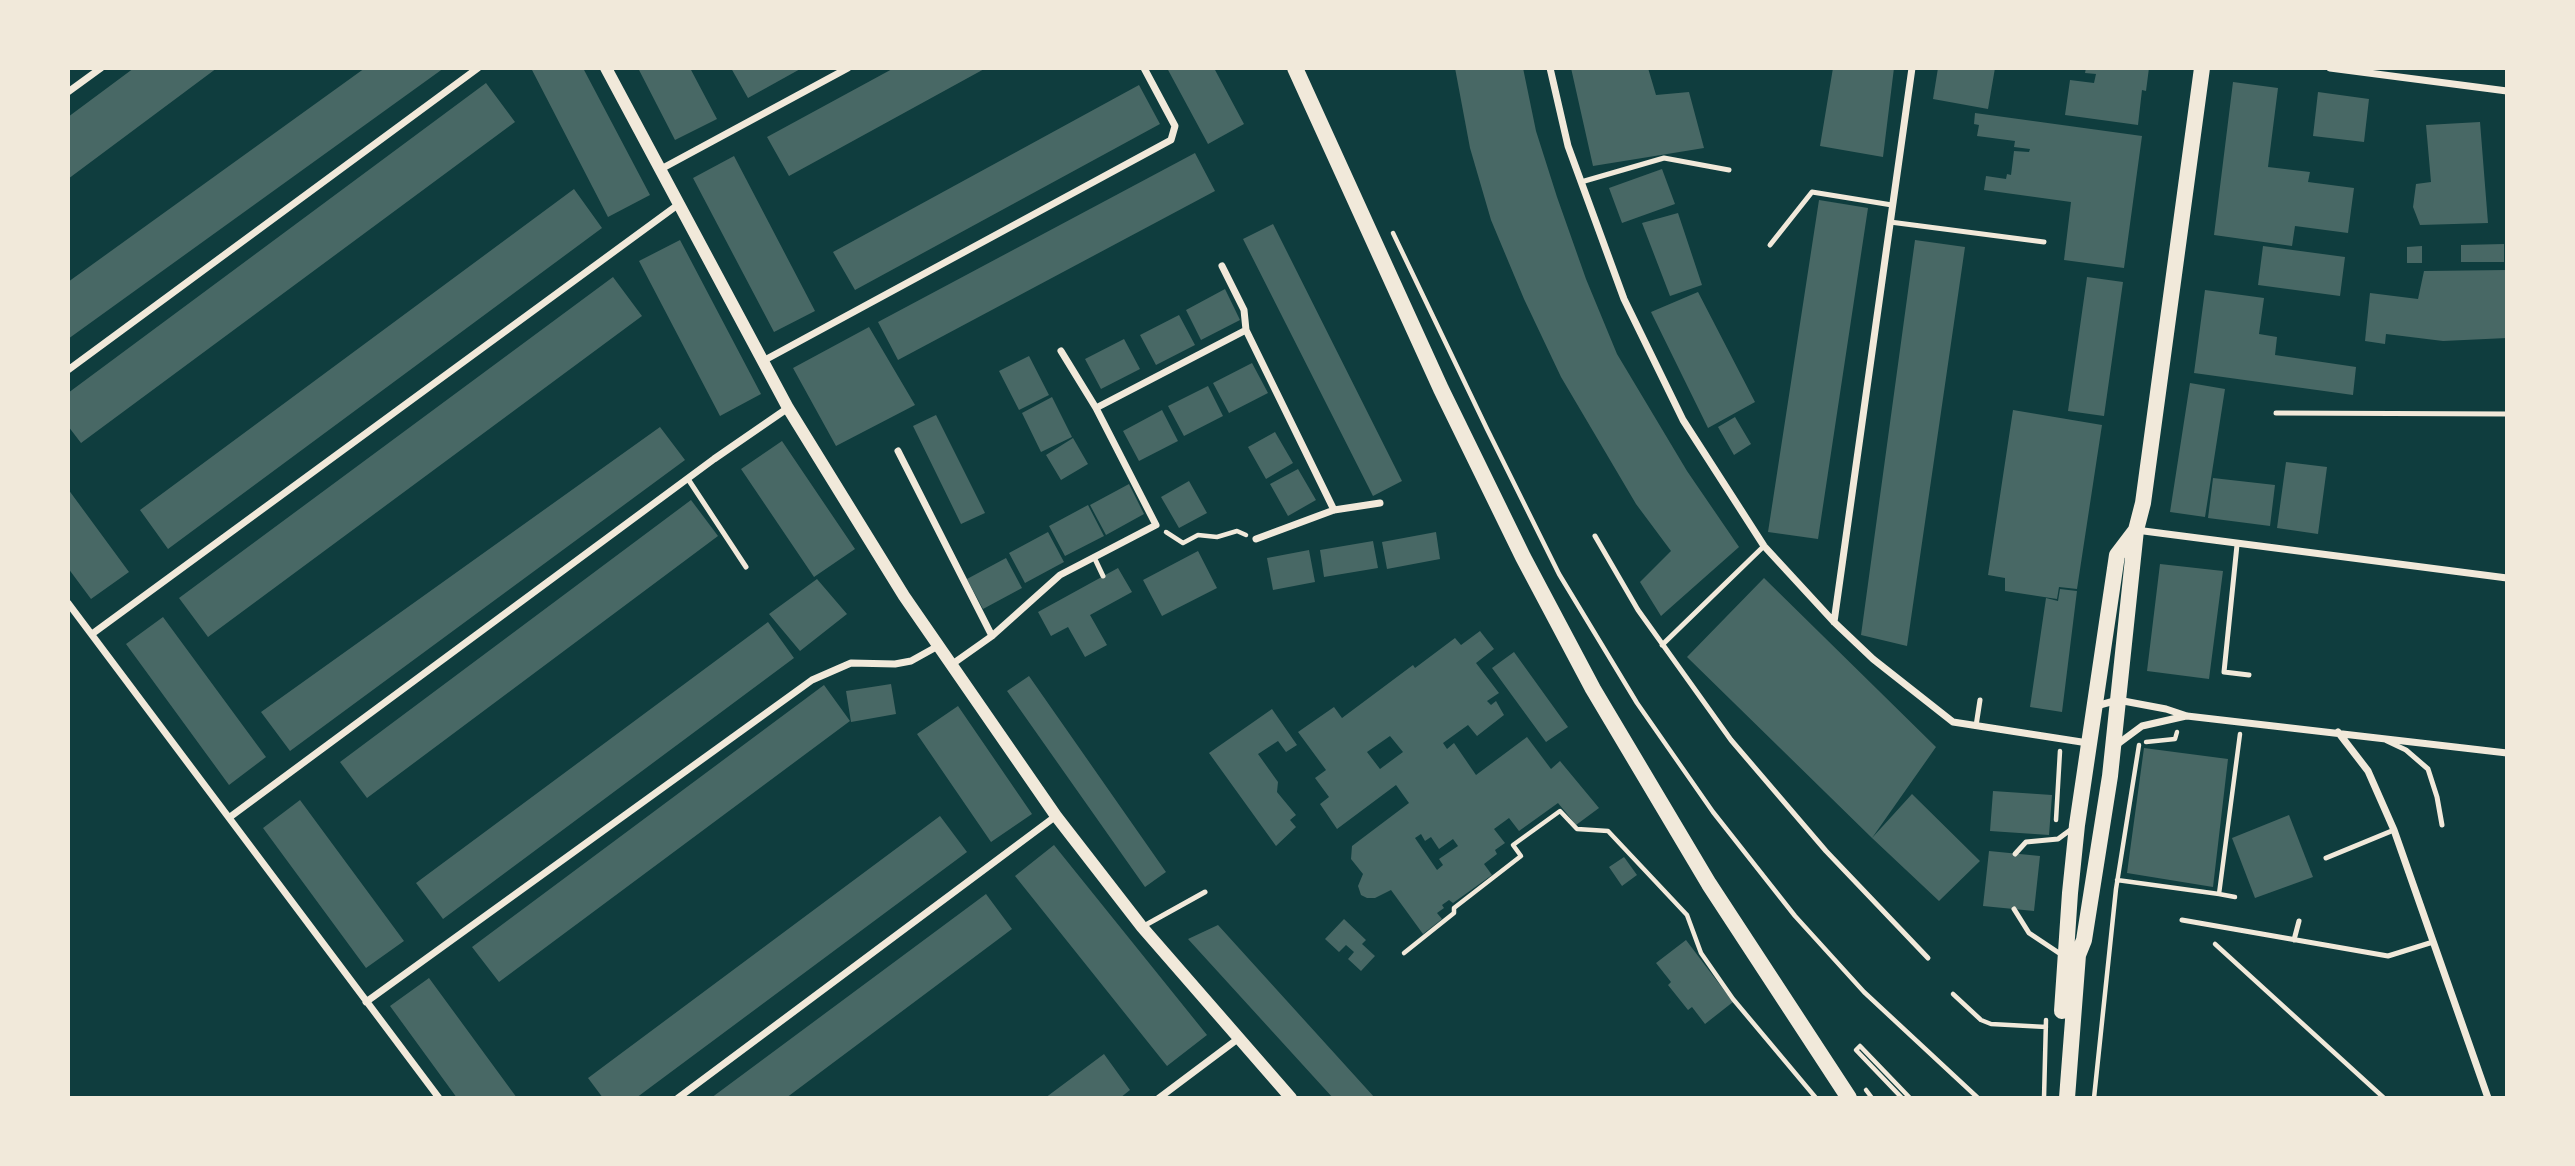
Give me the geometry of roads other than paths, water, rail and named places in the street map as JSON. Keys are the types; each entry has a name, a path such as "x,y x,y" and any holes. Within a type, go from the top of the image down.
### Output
{"main road":[{"path":"1295,68 1447,401 1522,556 1593,689 1709,884 1849,1098"},
{"path":"2067,1098 2078,955 2089,913 2113,747 2136,530 2143,503 2202,68"},
{"path":"2058,1098 2065,957 2077,825 2117,555 2136,530"}],"street":[{"path":"68,92 101,68"},
{"path":"68,370 478,68"},
{"path":"606,68 788,408 904,596 1056,816 1142,927 1291,1098"},
{"path":"661,169 848,68"},
{"path":"763,361 1171,140 1175,127 1144,68"},
{"path":"1550,68 1568,146 1624,299 1683,420 1765,547 1834,622 1873,659 1953,722 2091,743"},
{"path":"1834,622 1912,68"},
{"path":"2330,68 2507,91"},
{"path":"92,634 679,204"},
{"path":"1222,266 1244,310 1246,330 1334,510"},
{"path":"1096,408 1246,330"},
{"path":"951,665 992,636 1060,575 1156,525 1096,408 1061,351"},
{"path":"230,817 788,408"},
{"path":"898,451 992,636"},
{"path":"1256,540 1334,510 1380,503"},
{"path":"2136,530 2507,578"},
{"path":"68,603 439,1098"},
{"path":"366,1002 812,680 851,663 895,664 911,661 938,646"},
{"path":"2095,706 2118,700 2187,716 2507,753"},
{"path":"2113,747 2141,726 2187,716"},
{"path":"2338,732 2368,771 2395,830 2488,1098"},
{"path":"678,1098 1056,816"},
{"path":"1159,1098 1239,1038"}],"lane":[{"path":"1581,182 1664,158 1729,170"},
{"path":"1770,245 1812,192 1892,205"},
{"path":"1890,222 2044,242"},
{"path":"2276,413 2507,414"},
{"path":"688,479 746,567"},
{"path":"1595,536 1638,610 1731,740 1826,851 1928,958"},
{"path":"2237,545 2224,672 2249,676"},
{"path":"1662,645 1765,547"},
{"path":"1094,557 1103,576"},
{"path":"1976,726 1980,700"},
{"path":"2377,737 2406,750 2428,769 2442,825"},
{"path":"2015,853 2026,842 2058,839 2077,825"},
{"path":"2326,858 2395,830"},
{"path":"1142,927 1205,892"},
{"path":"2014,909 2029,933 2065,957"},
{"path":"2182,920 2388,956 2433,942"},
{"path":"2294,940 2299,921"}]}
